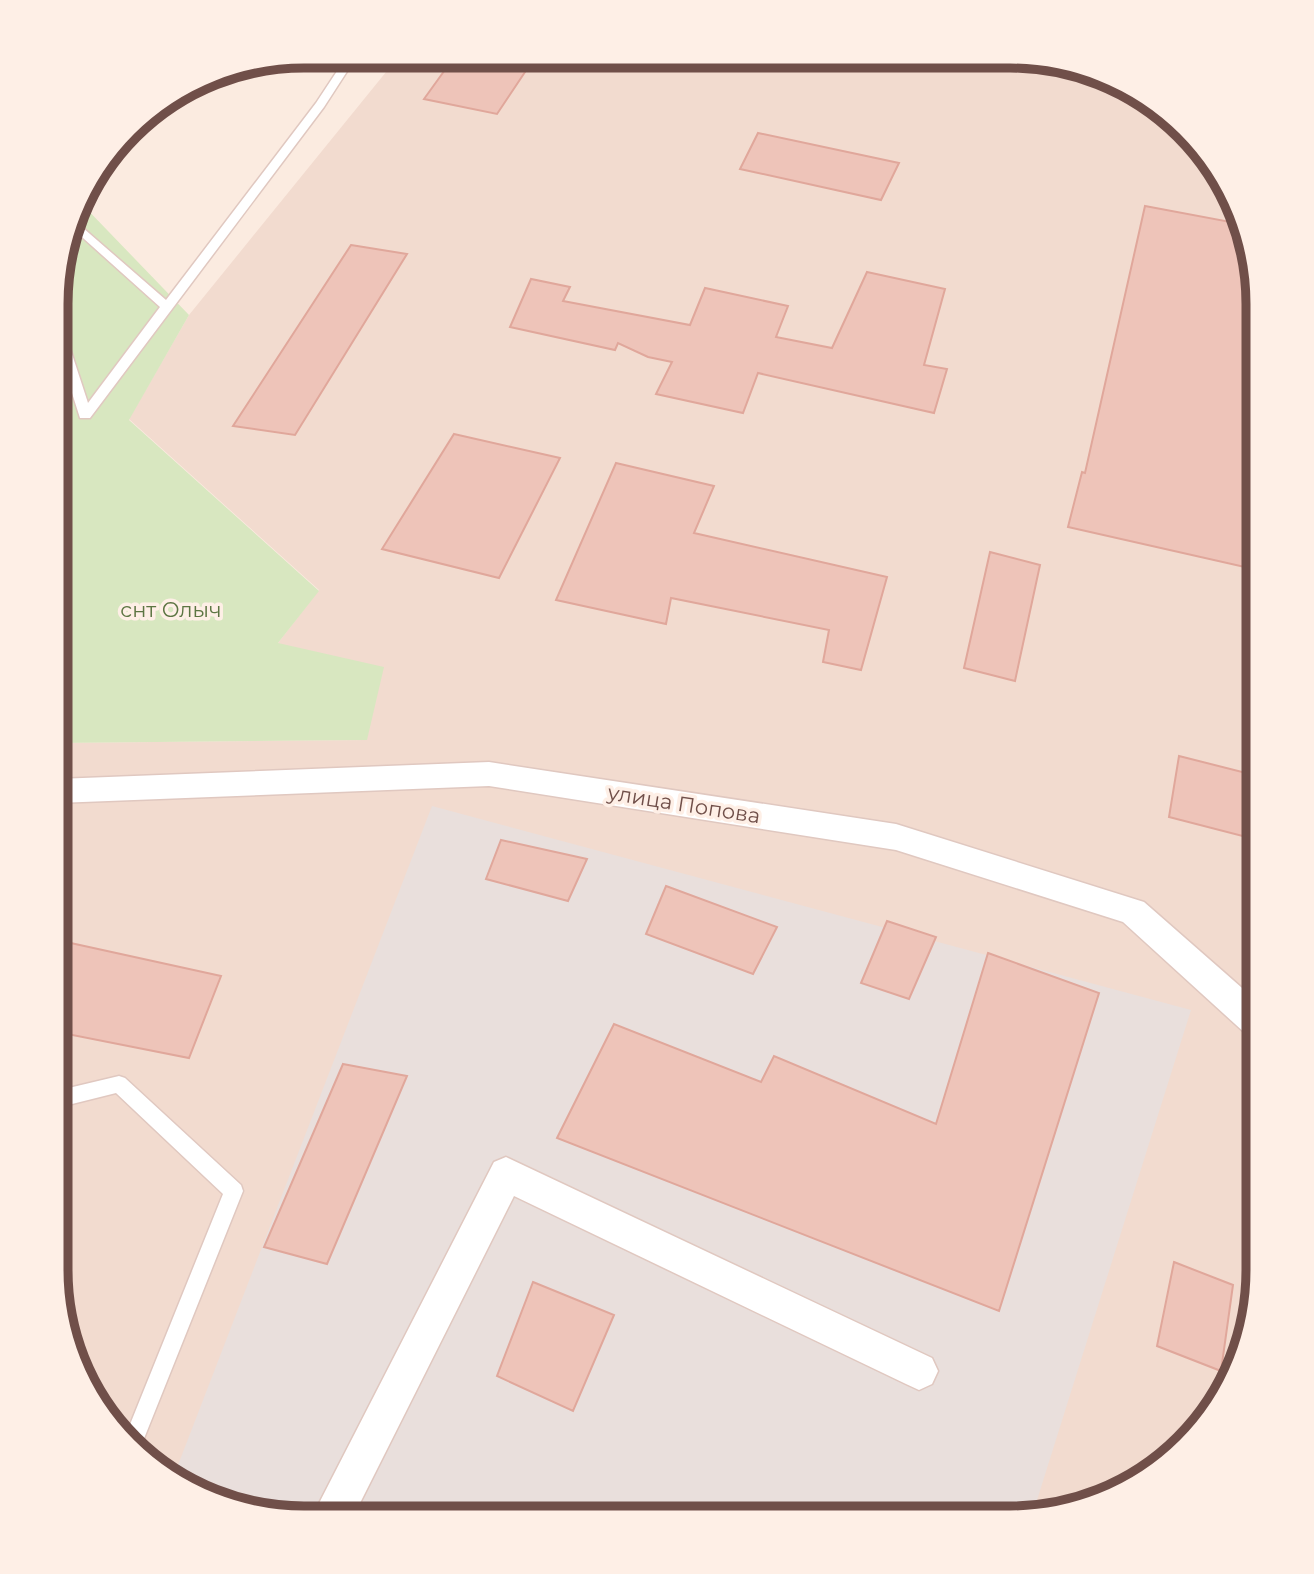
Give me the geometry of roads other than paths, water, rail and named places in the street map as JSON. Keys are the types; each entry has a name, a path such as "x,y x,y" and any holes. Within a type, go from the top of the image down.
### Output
{"street":[{"name":"улица Попова","path":"68,791 489,774 896,836 1133,912 1245,1012"},
{"path":"338,1505 506,1174 919,1371"}],"lane":[{"path":"68,361 85,415 320,105 344,68"},
{"path":"80,230 167,307"},
{"path":"68,1097 119,1084 234,1191 136,1435"}],"park label":[{"name":"снт Олыч","path":"171,609"}]}
